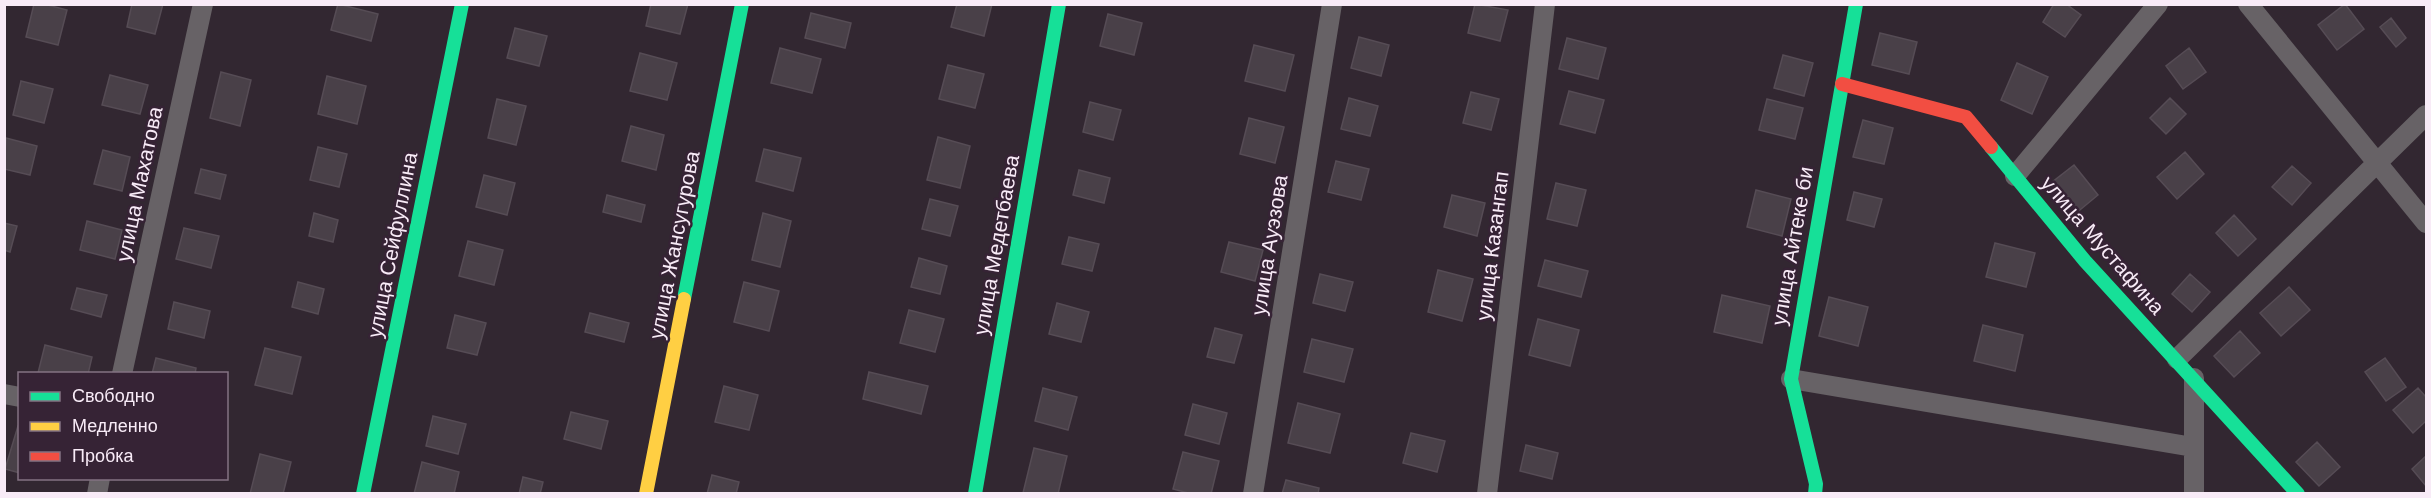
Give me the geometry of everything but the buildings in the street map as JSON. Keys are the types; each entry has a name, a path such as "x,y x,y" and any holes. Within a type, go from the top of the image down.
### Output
{"street":[{"name":"улица Махатова","path":"122,372 203,4"},
{"name":"улица Сейфуллина","path":"363,494 462,4"},
{"name":"улица Жансугурова","path":"646,494 742,4"},
{"name":"улица Медетбаева","path":"975,494 1059,4"},
{"name":"улица Ауэзова","path":"1252,494 1332,4"},
{"name":"улица Казангап","path":"1487,494 1545,4"},
{"name":"улица Айтеке би","path":"1815,494 1816,484 1791,379 1856,4"},
{"path":"2015,176 2158,4"},
{"path":"2247,4 2427,223"},
{"name":"улица Мустафина","path":"1842,84 1966,117 2085,261 2298,494"},
{"path":"2177,359 2427,115"},
{"path":"2194,378 2194,494"},
{"path":"1791,379 2193,447"}],"traffic: fast":[{"path":"363,494 462,4"},
{"path":"684,299 742,4"},
{"path":"975,494 1059,4"},
{"path":"1815,494 1816,484 1791,379 1856,4"},
{"path":"1991,147 2085,261 2298,494"}],"traffic: slow":[{"path":"646,494 684,299"}],"traffic: jam":[{"path":"1842,84 1966,117 1991,147"}]}
